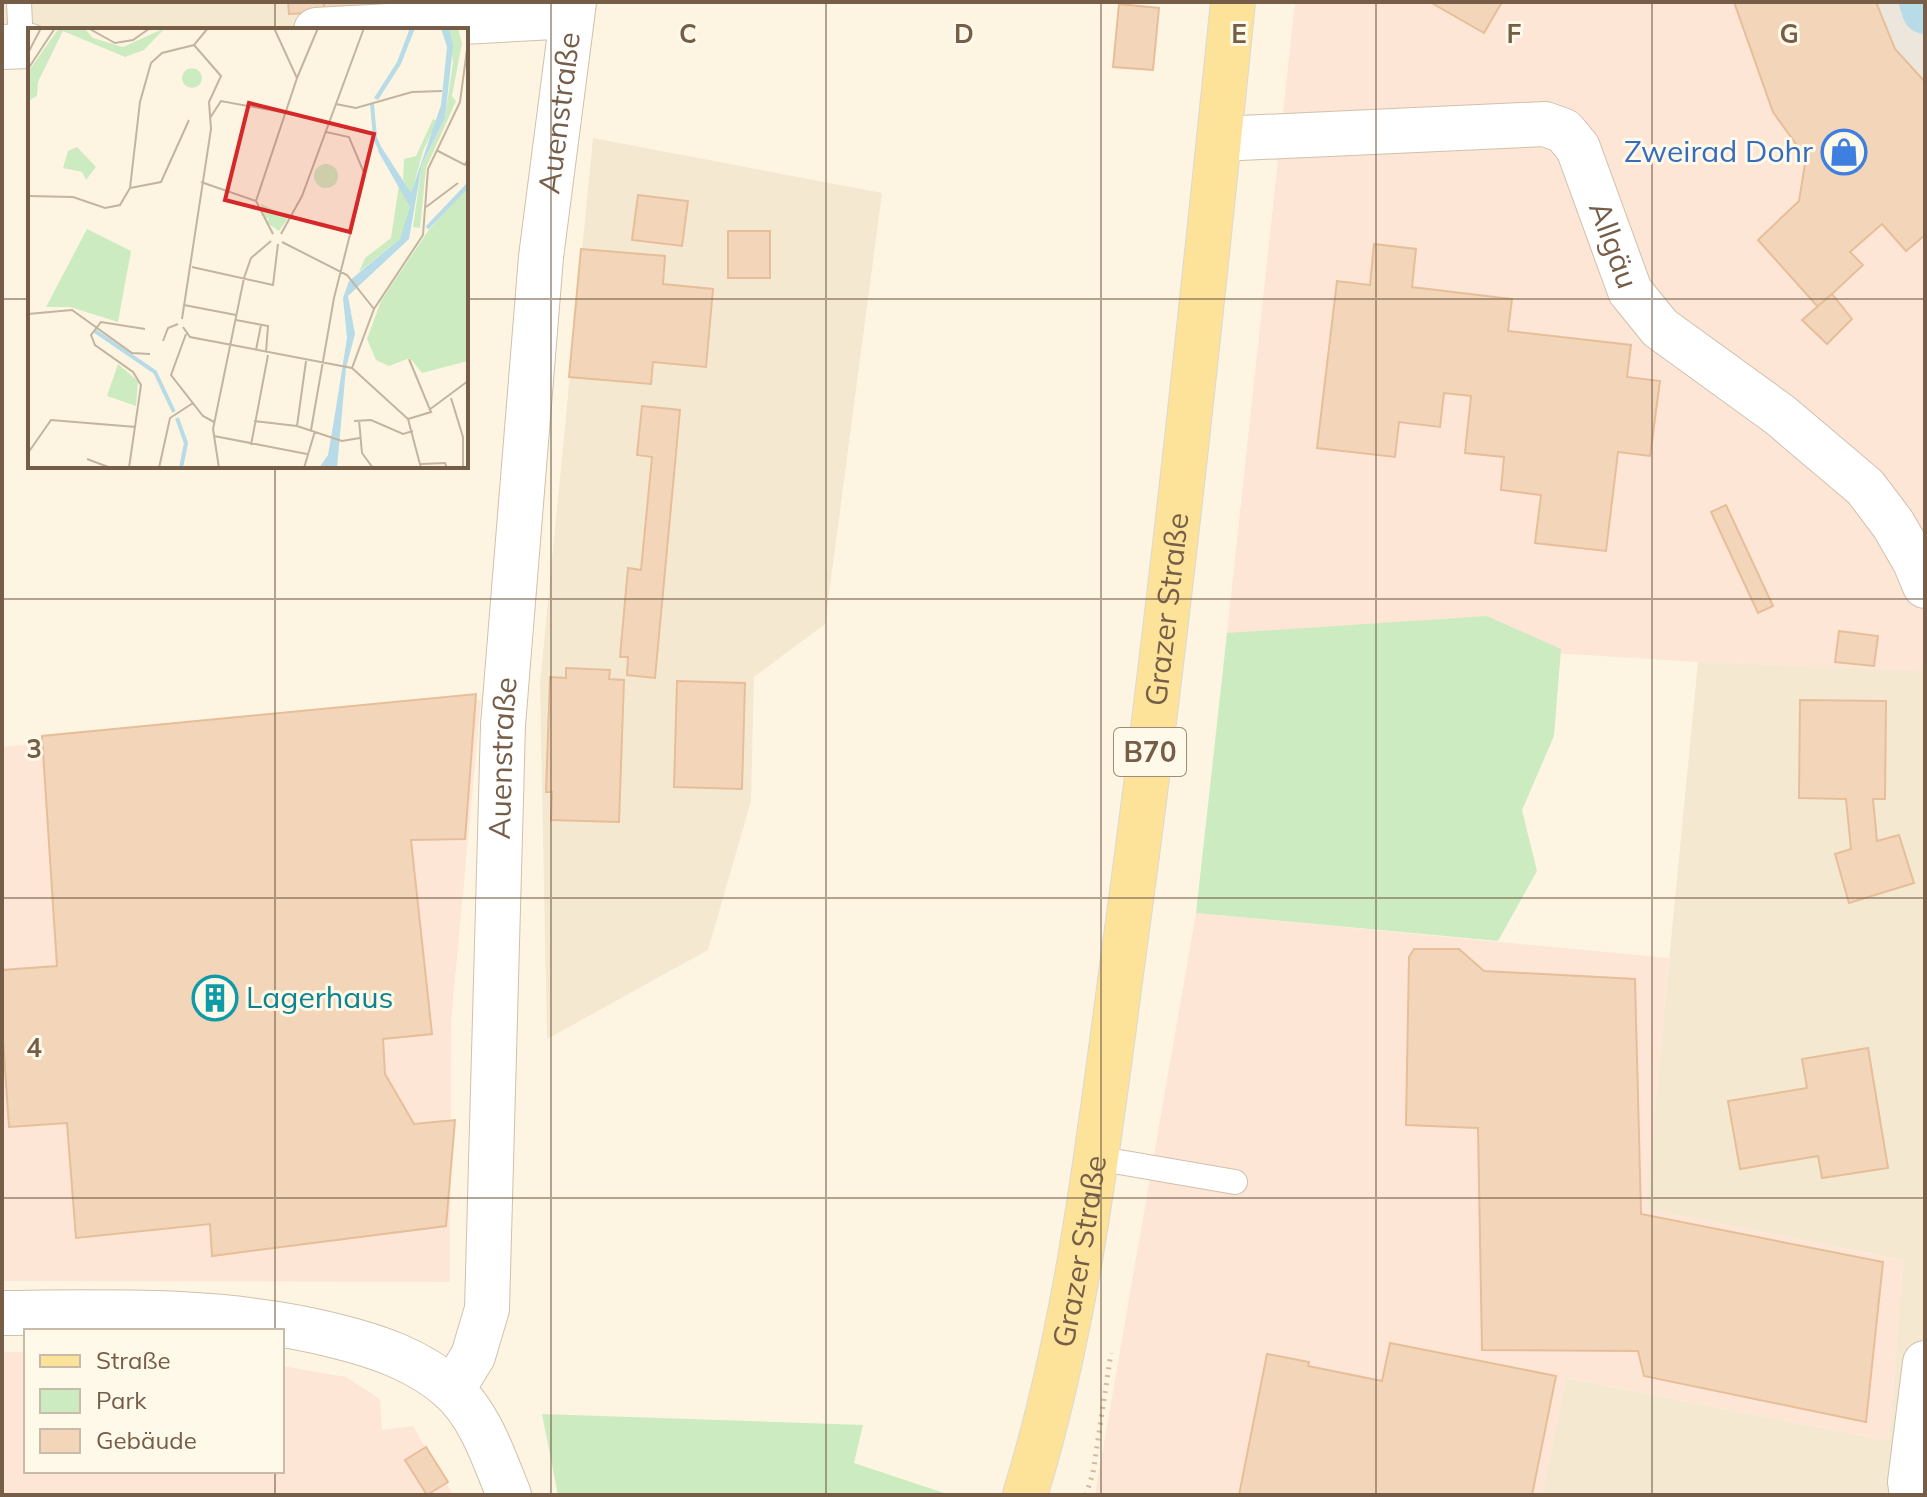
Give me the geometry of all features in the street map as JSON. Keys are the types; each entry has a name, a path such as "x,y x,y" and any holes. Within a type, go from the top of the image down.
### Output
{"main road":[{"name":"Grazer Straße","path":"1025,1495 1043,1437 1066,1330 1096,1158 1144,807 1233,2"}],"street":[{"path":"340,28 573,9"},
{"name":"Auenstraße","path":"452,1390 473,1356 487,1309 503,725 541,257 573,9"},
{"name":"Allgäu","path":"1219,139 1545,124 1564,131 1578,148 1630,291 1660,328 1780,415 1865,487 1893,524 1925,586"},
{"path":"2,1313 169,1311 288,1324 369,1344 417,1364 452,1390 484,1434 509,1495"},
{"path":"1912,1495 1910,1482 1925,1363"}],"lane":[{"path":"18,46 19,2"},
{"path":"1096,1158 1235,1182"}],"shaded area":[{"path":"2,2 324,2 327,28 28,28 28,33 2,67"},
{"path":"1295,2 1876,2 1895,49 1925,82 1925,663 1920,671 1698,662 1227,633"},
{"path":"1876,2 1925,2 1925,82 1895,49"},
{"path":"593,138 882,193 825,624 754,677 751,801 708,950 547,1039 540,684"},
{"path":"1698,662 1920,670 1925,663 1925,1495 1542,1495 1566,1378 1889,1441 1903,1260 1645,1209"},
{"name":"Lagerhaus","path":"481,700 451,1022 450,1282 2,1281 2,747"},
{"path":"1196,913 1669,958 1646,1209 1903,1260 1889,1441 1566,1378 1542,1495 1095,1495"},
{"path":"2,1352 24,1352 24,1473 284,1473 284,1366 346,1377 380,1399 382,1430 413,1426 453,1495 2,1495"}],"green space":[{"path":"1487,616 1561,649 1554,736 1522,810 1537,871 1498,941 1196,913 1227,633"},
{"path":"542,1414 863,1425 854,1463 950,1495 558,1495"}],"building":[{"path":"288,2 324,2 324,12 289,14"},
{"path":"324,2 480,2 324,12"},
{"path":"1430,2 1502,2 1484,33"},
{"path":"1734,2 1876,2 1895,49 1925,82 1925,235 1906,251 1882,224 1850,252 1863,265 1818,307 1758,240 1799,201 1806,158 1773,112"},
{"path":"1119,4 1159,8 1153,70 1113,67"},
{"path":"638,195 688,201 682,246 632,240"},
{"path":"728,231 770,231 770,278 728,278"},
{"path":"1374,244 1416,249 1412,287 1512,299 1508,331 1631,345 1627,377 1660,381 1650,456 1618,452 1606,551 1535,543 1541,495 1501,490 1504,457 1465,453 1471,396 1444,393 1440,427 1399,422 1395,457 1317,448 1337,281 1370,285"},
{"path":"581,249 665,256 663,284 713,289 706,367 653,362 651,384 569,377"},
{"path":"1832,294 1852,319 1827,344 1802,320"},
{"path":"642,406 680,410 655,678 627,675 628,657 620,657 628,568 641,570 652,457 637,455"},
{"path":"1726,505 1773,606 1758,613 1711,512"},
{"path":"1839,631 1878,636 1874,666 1835,662"},
{"path":"566,668 610,670 609,679 624,680 619,822 551,820 552,792 546,792 550,677 566,678"},
{"path":"677,681 745,683 742,789 674,787"},
{"name":"Lagerhaus","path":"476,694 465,839 411,840 432,1034 383,1039 385,1074 414,1124 455,1120 446,1226 212,1256 210,1224 76,1238 67,1123 9,1127 2,1026 2,970 57,966 42,736"},
{"path":"1800,700 1886,701 1885,799 1873,799 1877,841 1899,835 1914,883 1849,903 1835,854 1851,849 1846,799 1799,798"},
{"path":"1414,949 1459,949 1484,971 1635,979 1641,1214 1883,1262 1866,1422 1644,1376 1638,1351 1482,1350 1478,1128 1406,1125 1409,957"},
{"path":"1868,1048 1888,1168 1822,1178 1818,1156 1740,1169 1728,1101 1807,1088 1802,1059"},
{"path":"1390,1343 1556,1376 1532,1495 1239,1495 1267,1354 1382,1381"},
{"path":"426,1447 448,1482 427,1495 405,1460"}],"waterway":[{"path":"1922,2 1925,11"}],"place":[{"name":"Zweirad Dohr","path":"1844,152"},
{"name":"Lagerhaus","path":"215,998"}]}
